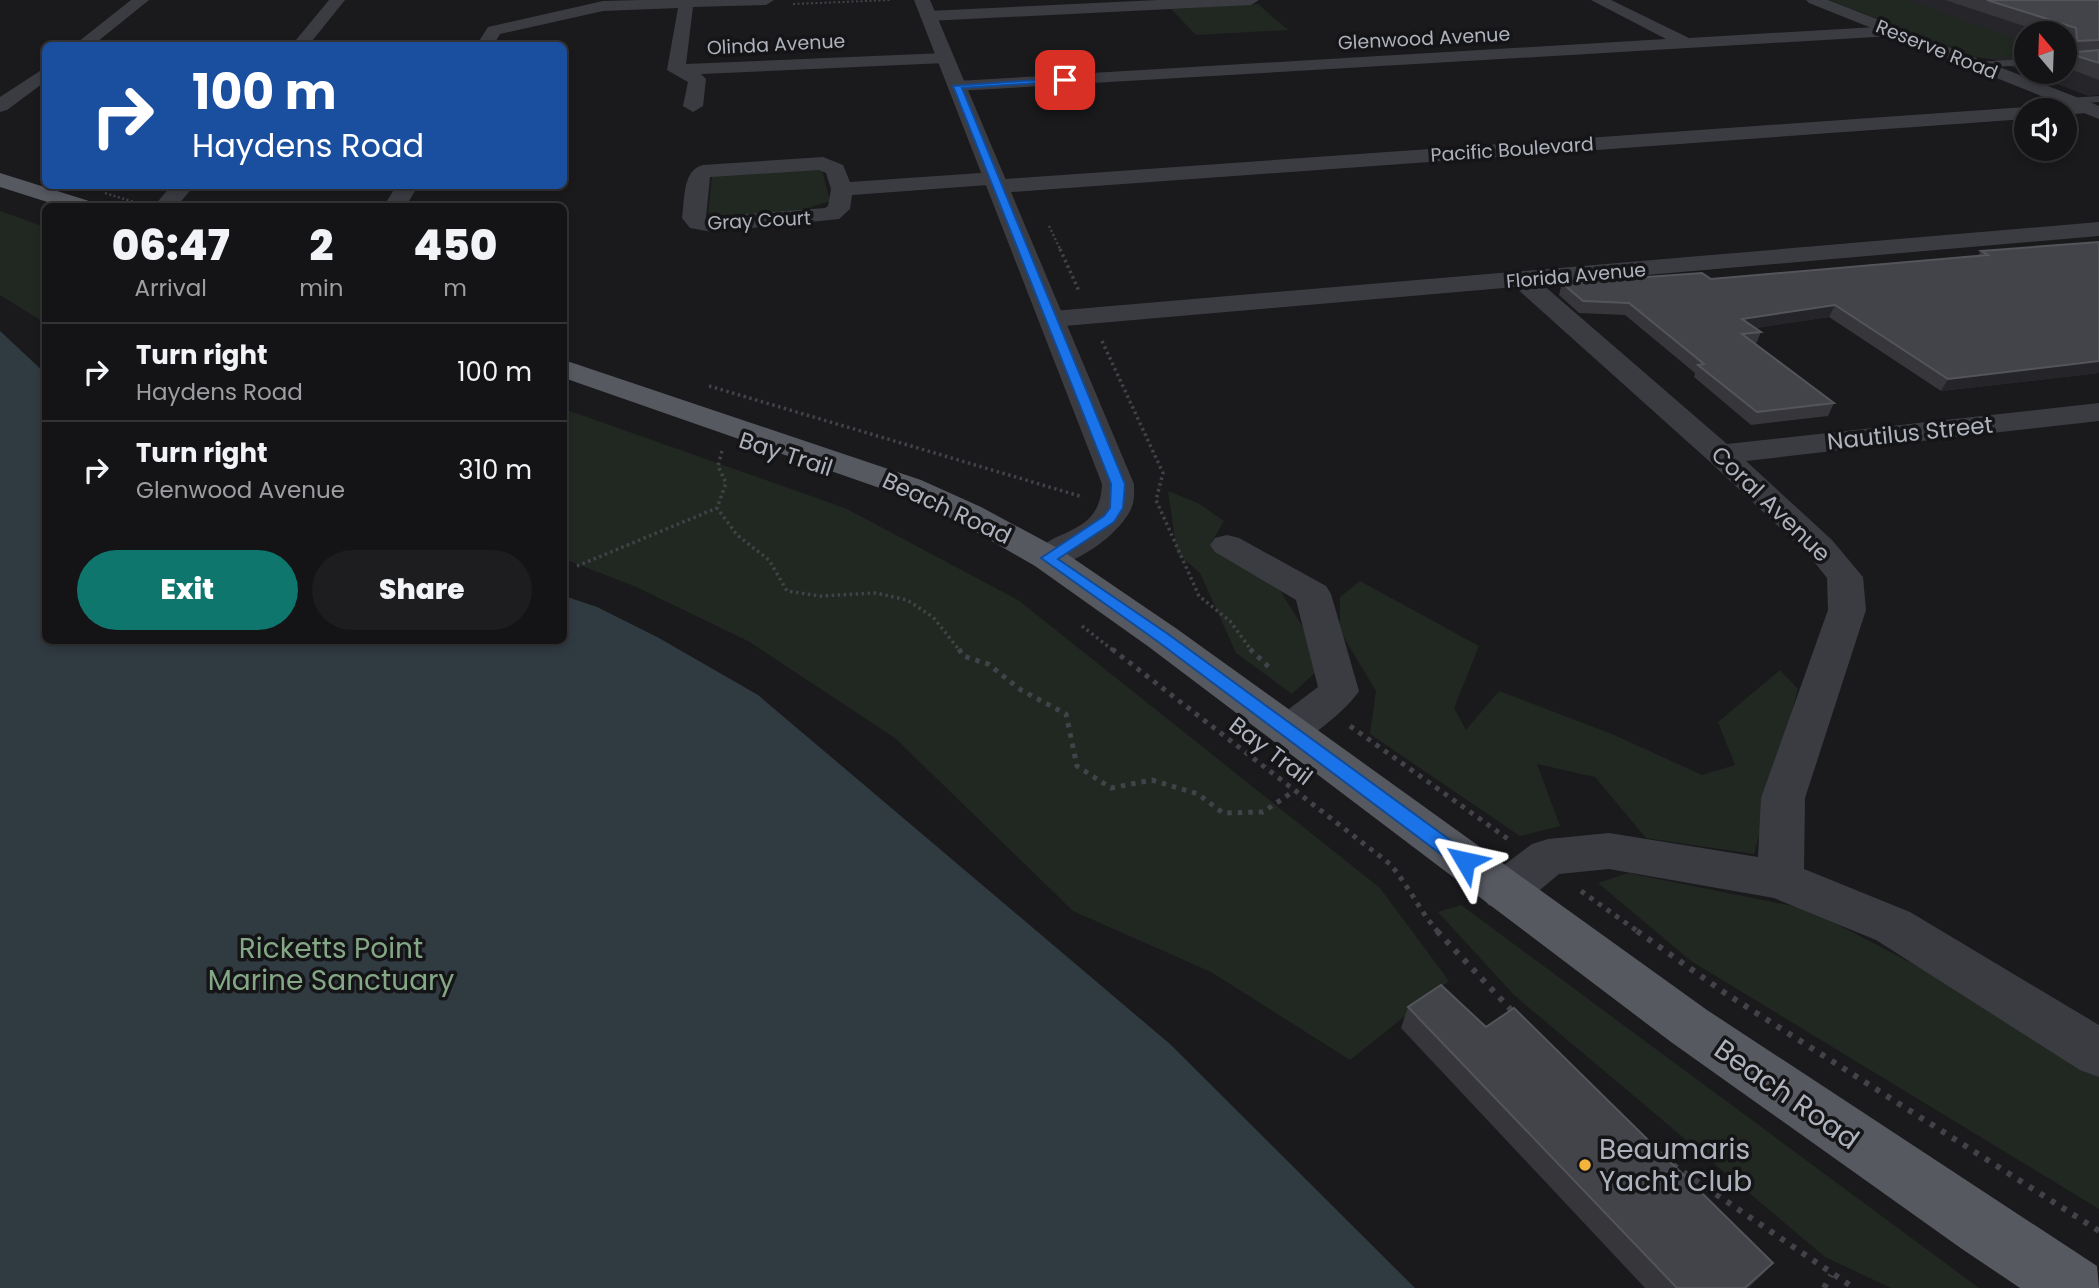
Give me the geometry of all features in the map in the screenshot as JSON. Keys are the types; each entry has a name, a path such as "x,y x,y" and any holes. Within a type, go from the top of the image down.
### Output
{"main road":[{"path":"0,180 42,189"},
{"path":"44,189 88,198"},
{"name":"Beach Road","path":"567,370 909,487 969,514 1048,558 1143,623 1304,718 1523,877 1689,1026 2075,1288"}],"street":[{"path":"86,42 141,0"},
{"path":"302,42 337,0"},
{"path":"1048,558 1099,527 1116,508 1119,492 1116,476 925,8 1251,0"},
{"path":"1599,0 1686,43"},
{"name":"Reserve Road","path":"1814,0 1978,65 2047,98"},
{"path":"486,42 494,30 571,5 774,2"},
{"name":"Olinda Avenue","path":"686,3 676,70 945,58"},
{"name":"Glenwood Avenue","path":"957,86 1892,31"},
{"path":"676,70 697,79 693,106"},
{"path":"0,106 42,75"},
{"path":"2077,106 2095,107"},
{"name":"Pacific Boulevard","path":"997,182 1029,183 2014,114"},
{"name":"Gray Court","path":"823,163 835,170 842,189 839,209 822,217 712,225 698,223 694,218 699,175 703,171 713,169 823,163"},
{"path":"842,189 997,182"},
{"path":"168,203 180,189"},
{"name":"Florida Avenue","path":"1052,319 2099,229"},
{"name":"Coral Avenue","path":"1522,279 1720,454 1820,547 1845,577 1847,610 1783,798 1780,880"},
{"name":"Nautilus Street","path":"1720,454 2099,412"},
{"path":"1227,545 1313,594 1339,691 1304,718"},
{"path":"1523,877 1548,857 1609,851 1780,880 1893,926 2099,1053"}],"lane":[{"path":"2077,59 2099,58"},
{"path":"1978,65 2014,63"}],"path":[{"path":"774,2 890,0"},
{"path":"1029,183 1163,473 1156,500 1199,596 1230,621 1254,654 1279,677 1304,718 1523,877 1725,993 2099,1231"},
{"path":"88,198 127,203"},
{"path":"705,384 1116,508 1165,520"},
{"name":"Bay Trail","path":"709,446 732,455"},
{"path":"577,566 717,508 726,483 718,467 722,451"},
{"path":"717,508 737,535 769,560 787,591 815,596 858,592 899,595 929,613 952,637 963,656 988,664 1021,690 1066,714 1077,766 1111,788 1152,780 1198,794 1223,813 1264,812 1294,791"},
{"name":"Bay Trail","path":"1079,623 1397,871 1429,922 1524,1023"},
{"path":"1671,1164 1831,1275 1854,1288"},
{"path":"1824,1288 1831,1275"}],"shaded area":[{"path":"1829,0 1908,0 2014,39 2014,56 1989,59 1975,57"},
{"path":"1839,0 2099,0 2099,95 2088,96 2057,84 2077,84 2077,21 2014,21 2014,67"},
{"path":"1258,4 1288,30 1196,35 1171,9"},
{"path":"813,167 822,170 830,201 789,214 716,218 708,213 712,177 725,172"},
{"path":"0,211 42,226 42,321 0,295"},
{"name":"Ricketts Point Marine Sanctuary","path":"0,331 42,370 42,644 567,644 567,597 597,607 659,638 758,695 1170,1044 1415,1288 0,1288"},
{"path":"567,410 845,508 1018,600 1380,888 1449,981 1350,1060 1211,972 1073,911 895,738 748,641 634,586 567,560"},
{"path":"1168,491 1198,503 1224,521 1210,545 1276,584 1312,642 1321,667 1292,694 1236,653 1200,573 1177,553"},
{"path":"1360,581 1479,646 1454,708 1466,730 1499,691 1612,734 1702,775 1735,765 1718,722 1780,670 1798,689 1754,854 1646,838 1595,777 1537,764 1560,826 1520,836 1370,734 1376,691 1340,631 1340,597"},
{"path":"1628,873 1808,909 1969,993 2099,1072 2099,1209 1691,961 1598,883"},
{"path":"1461,905 1979,1288 1891,1288 1825,1257 1514,995 1438,912"}],"building":[{"path":"1987,0 2099,0 2099,40 2077,41 2077,21 2054,21"},
{"path":"2099,50 2099,63 2077,56 2077,52"},
{"path":"2099,242 2099,361 1948,379 1835,305 1742,319 1761,332 1742,334 1834,403 1757,412 1698,365 1704,364 1629,303 1583,301 1562,283 1702,273 1711,279 1988,255 1981,251"},
{"name":"Beaumaris Yacht Club","path":"1441,985 1486,1027 1514,1008 1773,1263 1745,1288 1677,1288 1408,1007"}],"place":[{"name":"Beaumaris Yacht Club","path":"1585,1165"}],"route":[{"path":"1065,80 957,86 1118,484 1116,508 1109,519 1048,558 1163,638 1465,861"}]}
